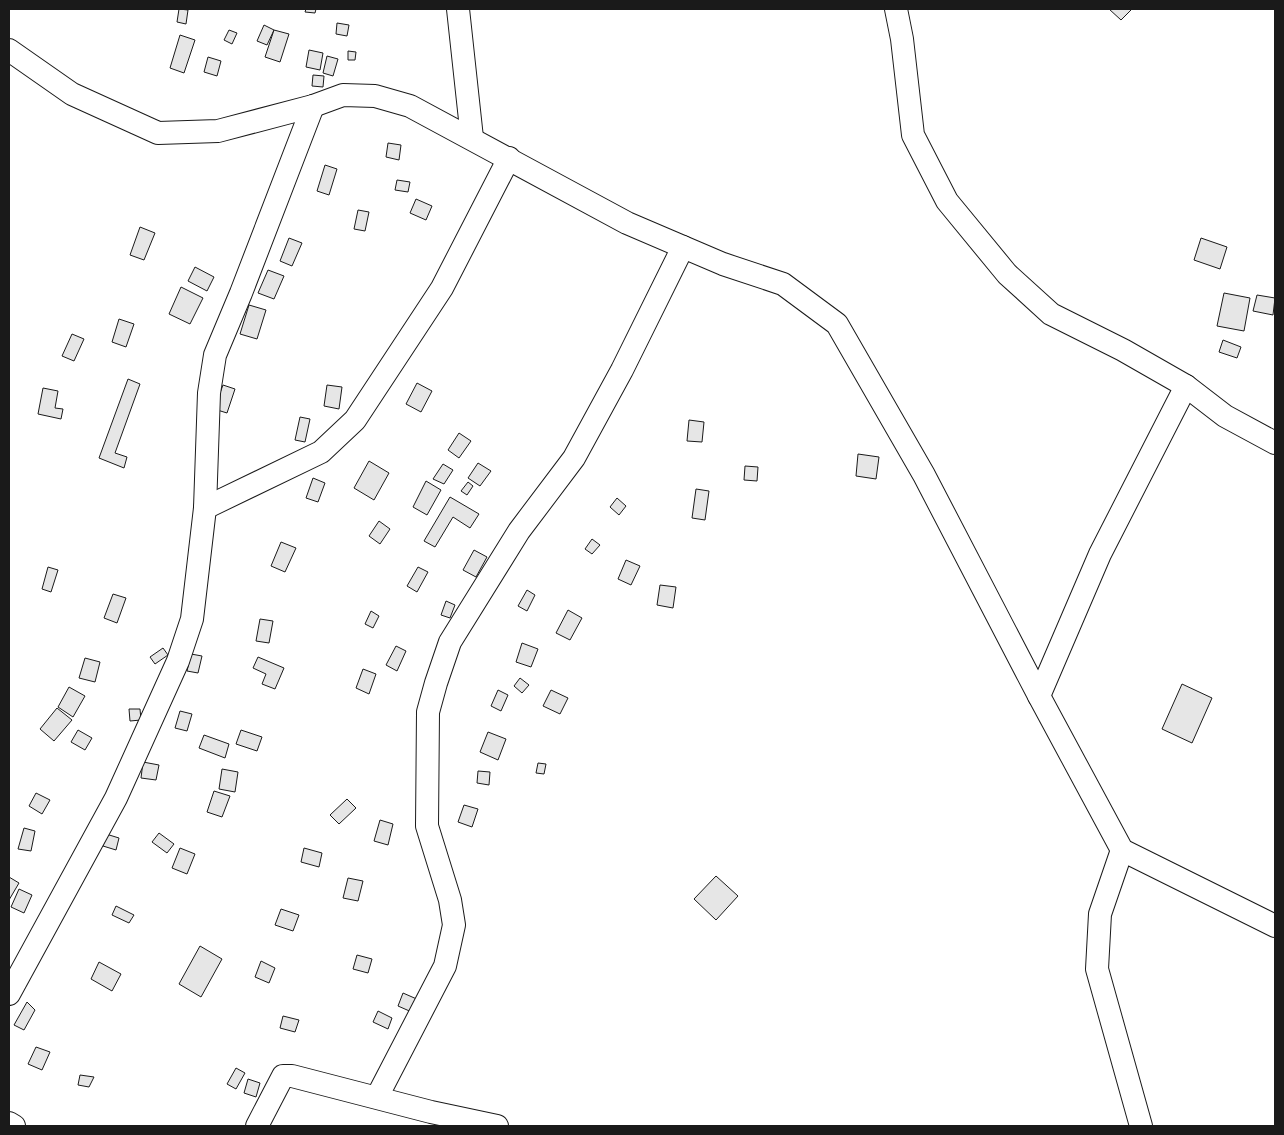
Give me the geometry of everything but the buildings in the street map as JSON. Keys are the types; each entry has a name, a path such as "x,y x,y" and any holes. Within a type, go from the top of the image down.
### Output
{"street":[{"path":"458,9 472,138"},
{"path":"896,9 902,39 913,135 947,202 1007,274 1051,314 1123,350 1186,386 1225,416 1275,442"},
{"path":"9,50 72,94 158,133 218,131 313,106 343,95 375,96 410,106 627,223 722,264 783,284 836,324 924,475 1122,850 1275,926"},
{"path":"9,994 116,798 178,661 192,619 205,508 209,393 216,355 313,106"},
{"path":"205,508 321,452 356,420 442,288 509,158"},
{"path":"377,1097 445,966 454,925 450,900 427,826 428,712 450,642 519,531 574,458 622,370 682,247"},
{"path":"1039,696 1100,554 1186,386"},
{"path":"1122,850 1100,914 1097,969 1141,1126"},
{"path":"256,1126 283,1076 292,1076 497,1126"},
{"path":"9,1122 14,1126"}]}
